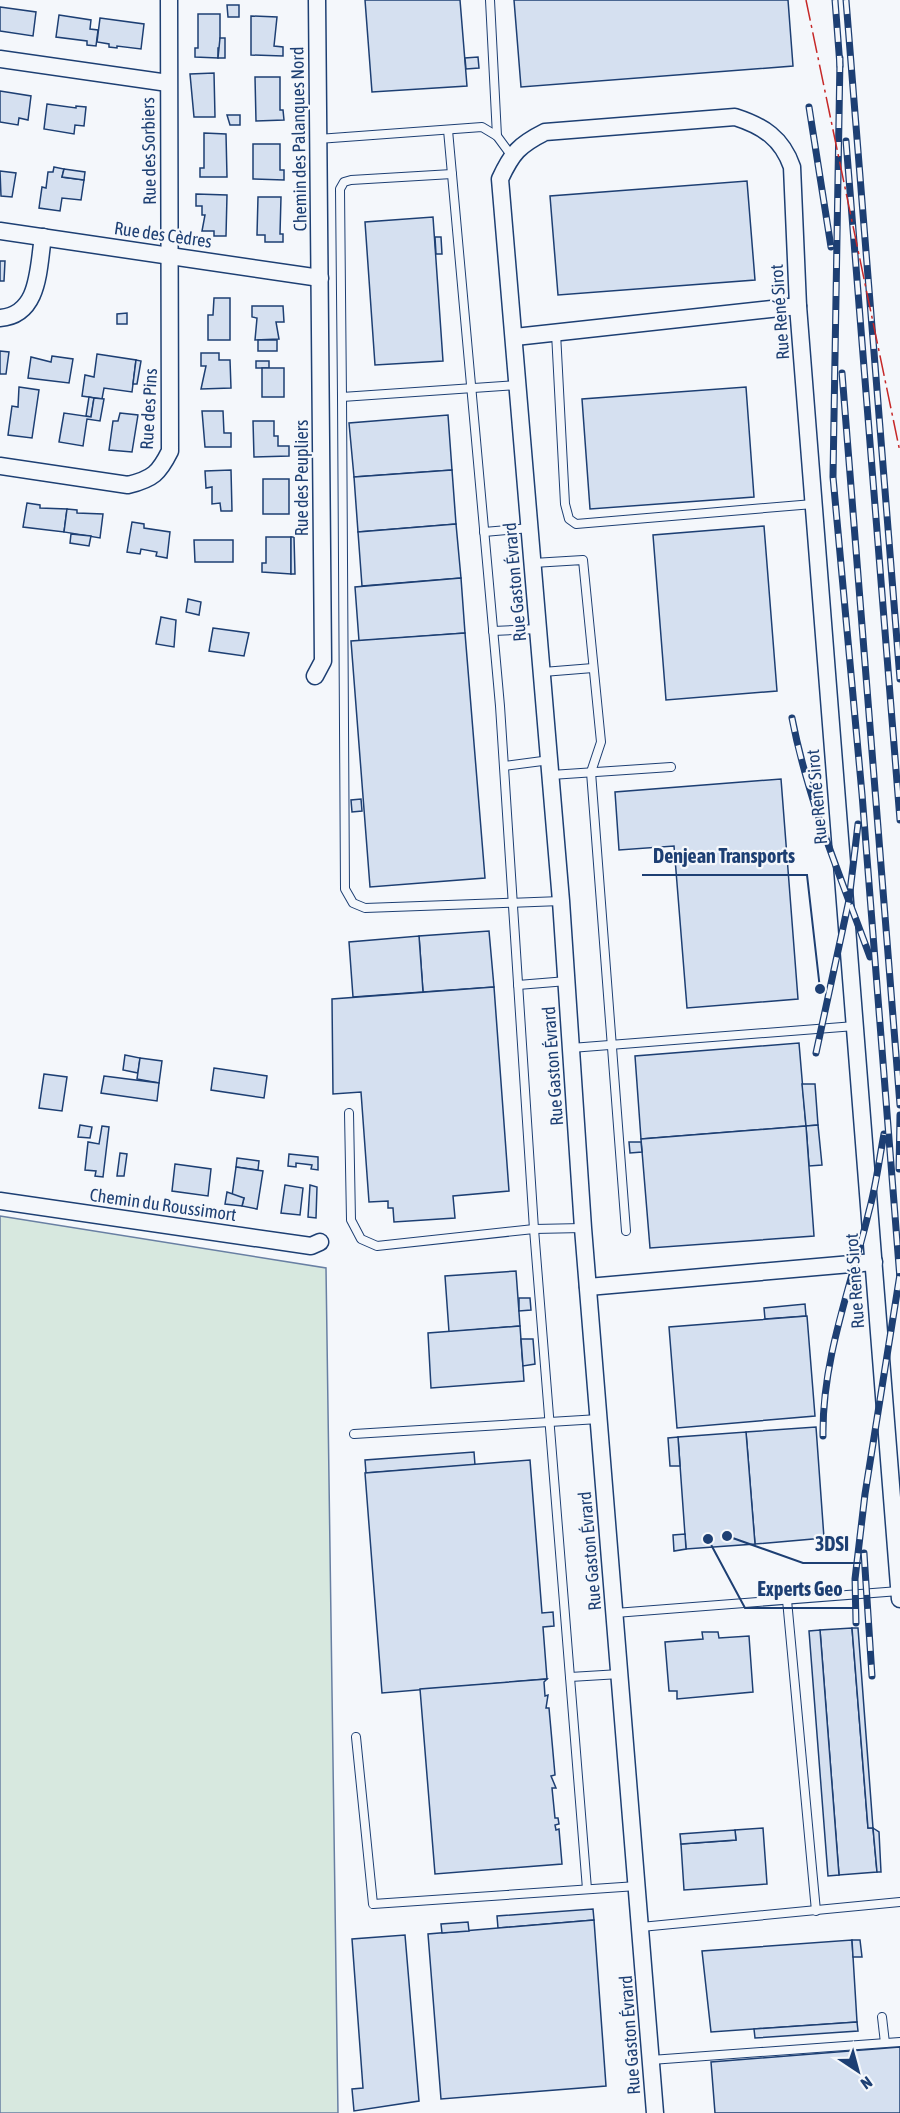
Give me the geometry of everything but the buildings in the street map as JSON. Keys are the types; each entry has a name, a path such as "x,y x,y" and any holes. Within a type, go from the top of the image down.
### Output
{"street":[{"name":"Rue des Sorbiers","path":"169,0 171,255"},
{"name":"Chemin des Palanques Nord","path":"317,0 320,278"},
{"name":"Rue des Sorbiers","path":"0,59 168,83"},
{"name":"Rue René Sirot","path":"511,155 525,142 545,132 735,117 759,124 781,144 792,167 798,306 900,1599"},
{"name":"Rue Gaston Évrard","path":"511,155 500,179 543,672 583,1228 638,1886 651,2060 651,2113"},
{"name":"Rue des Cèdres","path":"0,231 320,278"},
{"path":"0,318 18,313 28,305 33,295 43,237"},
{"name":"Rue des Pins","path":"0,466 128,485 146,481 160,470 170,451 171,255"},
{"name":"Rue des Peupliers","path":"315,676 322,661 320,278"},
{"path":"515,337 798,306"},
{"name":"Chemin du Roussimort","path":"0,1201 311,1246 320,1242"},
{"path":"588,1287 874,1262"}],"lane":[{"path":"490,0 497,136"},
{"path":"318,139 482,127 497,136 511,155"},
{"path":"448,130 504,766 534,1229 587,1889"},
{"path":"452,174 351,180 344,182 339,189 345,889 353,903 365,908 561,901"},
{"path":"556,333 565,504 569,519 576,524 813,504"},
{"path":"342,397 519,386"},
{"path":"484,532 530,528"},
{"path":"533,563 582,560 602,742 591,772 626,1231"},
{"path":"493,631 539,629"},
{"path":"543,672 593,668"},
{"path":"504,766 591,772 670,767"},
{"path":"518,985 567,981"},
{"path":"571,1048 855,1026"},
{"path":"349,1113 351,1220 361,1239 377,1246 534,1229 583,1228"},
{"path":"354,1434 599,1419"},
{"path":"615,1613 899,1591"},
{"path":"786,1600 816,1911"},
{"path":"570,1677 620,1674"},
{"path":"356,1737 373,1904 638,1886"},
{"path":"641,1927 900,1902"},
{"path":"882,2017 885,2043"},
{"path":"651,2060 900,2042"}],"shaded area":[{"path":"0,1216 326,1268 338,2113 0,2113"}],"railway":[{"path":"835,0 840,66"},
{"path":"846,0 900,679"},
{"path":"840,58 833,477 862,794 900,1279"},
{"path":"809,107 831,247"},
{"path":"846,141 900,820"},
{"path":"842,373 900,1105"},
{"path":"792,718 816,809 870,957"},
{"path":"816,1053 849,900 858,824"},
{"path":"899,1169 900,1115"},
{"path":"823,1436 824,1407 832,1351 876,1183 884,1134"},
{"path":"856,1623 855,1579 865,1494 900,1274"},
{"path":"864,1553 872,1676"}],"power":[{"path":"806,0 900,452"}],"place":[{"name":"Denjean Transports","path":"820,989"},
{"name":"3DSI","path":"727,1536"},
{"name":"Experts Geo","path":"708,1539"}]}
